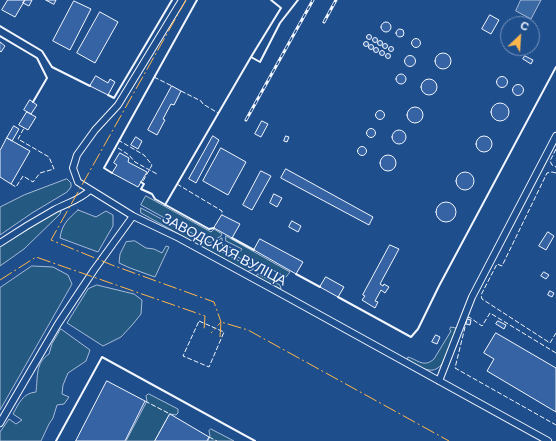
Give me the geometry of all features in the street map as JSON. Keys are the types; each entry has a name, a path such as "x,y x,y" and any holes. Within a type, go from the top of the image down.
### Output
{"street":[{"name":"ЗАВОДСКАЯ ВУЛІЦА","path":"182,0 118,105 95,130 77,155 73,168 78,182 133,216 186,242 548,441"},
{"path":"439,381 472,297 556,136"},
{"path":"0,243 29,224 61,206 83,197 90,190"},
{"path":"0,423 58,324 94,270 133,216"}],"shaded area":[{"path":"521,0 541,0 533,16 525,16 516,11"},
{"path":"67,179 71,183 71,187 67,192 32,213 0,235 0,207 24,195"},
{"path":"146,196 211,232 214,229 222,234 221,236 210,243 141,205"},
{"path":"141,208 254,269 247,272 141,213"},
{"path":"59,210 61,211 60,214 24,249 0,266 0,247"},
{"path":"78,210 96,217 106,211 113,215 113,226 98,252 60,238 62,229 66,222"},
{"path":"226,236 290,272 286,277 263,265 255,266 226,251 225,244 239,253 242,249 226,241"},
{"path":"222,238 223,251 213,245"},
{"path":"135,241 146,248 154,249 162,253 166,246 169,247 155,277 119,263 120,254 126,242"},
{"path":"32,266 53,267 68,275 72,284 0,410 0,288"},
{"path":"258,274 280,285 281,289 256,277"},
{"path":"97,285 134,294 142,300 141,314 133,324 121,337 103,346 67,323 88,289"},
{"path":"451,327 456,328 456,330 450,349 444,362 435,370 421,368 407,359 408,357 424,363 430,362 434,359 451,331"},
{"path":"61,329 90,350 86,361 68,373 63,385 62,394 69,397 64,404 57,405 53,418 41,441 0,441 0,432 9,419 16,424 22,420 13,414 19,402 25,396 36,392 39,366 49,354 52,344"},
{"path":"149,394 178,409 178,413 176,415 170,414 155,441 126,441 147,401 146,396"},
{"path":"211,429 234,441 208,441 210,436 209,431"}],"building":[{"path":"8,0 25,0 15,17 2,10"},
{"path":"25,0 32,0 29,6 23,3"},
{"path":"46,0 56,0 54,4"},
{"path":"74,1 91,9 70,50 53,41"},
{"path":"100,12 118,22 95,63 77,53"},
{"path":"490,15 499,20 491,34 482,29"},
{"path":"384,22 388,22 390,23 390,31 384,32 381,29 381,25"},
{"path":"398,29 402,29 404,33 402,37 398,37 396,35 396,31"},
{"path":"367,35 371,35 371,39 367,39"},
{"path":"373,38 377,38 377,42 373,42"},
{"path":"416,38 421,43 416,48 411,43"},
{"path":"378,41 382,41 382,45 378,45"},
{"path":"0,42 5,46 1,52 0,51"},
{"path":"364,42 368,42 368,46 364,46"},
{"path":"383,44 387,44 387,48 383,48"},
{"path":"369,45 373,45 373,49 369,49"},
{"path":"389,47 393,47 393,51 389,51"},
{"path":"374,48 378,48 378,52 374,52"},
{"path":"380,51 384,51 384,55 380,55"},
{"path":"443,53 449,55 451,61 449,67 443,69 437,67 435,61 437,55"},
{"path":"386,54 390,54 390,58 386,58"},
{"path":"410,55 414,57 416,61 414,65 410,67 406,65 404,61 406,57"},
{"path":"525,56 533,60 531,64 523,59"},
{"path":"399,74 403,74 406,79 403,84 399,84 396,81 396,77"},
{"path":"96,76 108,83 110,79 115,82 108,95 90,86"},
{"path":"500,77 504,77 506,78 506,86 500,87 497,84 497,80"},
{"path":"426,79 432,79 437,84 435,93 432,95 426,95 421,90 421,84"},
{"path":"516,85 520,85 522,86 522,94 516,95 513,92 513,88"},
{"path":"172,86 181,91 174,105 171,104 157,135 148,130"},
{"path":"30,100 37,105 31,114 24,110"},
{"path":"496,103 504,103 509,108 507,119 504,121 496,121 491,116 491,108"},
{"path":"415,107 421,109 423,115 421,121 415,123 409,121 407,115 409,109"},
{"path":"378,111 382,111 384,115 382,119 378,119 376,117 376,113"},
{"path":"27,112 36,117 28,130 19,125"},
{"path":"262,121 268,124 261,137 255,134"},
{"path":"14,126 19,129 12,141 7,138"},
{"path":"369,129 373,129 375,133 373,137 369,137 367,135 367,131"},
{"path":"399,130 404,132 406,137 404,142 399,144 394,142 392,137 394,132"},
{"path":"213,136 219,140 196,183 189,179"},
{"path":"286,136 289,137 287,142 284,141"},
{"path":"481,136 487,136 492,141 490,150 487,152 481,152 476,147 476,141"},
{"path":"136,137 142,141 138,149 131,145"},
{"path":"7,138 30,151 11,184 0,177 0,151"},
{"path":"360,147 364,147 366,151 364,155 360,155 358,153 358,149"},
{"path":"221,148 246,162 228,195 203,181"},
{"path":"120,153 129,158 128,162 147,172 138,187 112,173 117,165 114,163"},
{"path":"385,155 391,155 396,160 394,169 391,171 385,171 380,166 380,160"},
{"path":"286,169 373,217 369,225 281,178"},
{"path":"261,171 271,176 252,210 243,205"},
{"path":"465,172 471,175 474,181 471,187 465,190 459,187 456,181 459,175"},
{"path":"274,194 282,198 277,207 270,203"},
{"path":"446,202 453,205 456,212 453,219 446,222 439,219 436,212 439,205"},
{"path":"222,215 240,224 232,238 214,228"},
{"path":"292,221 301,226 298,232 289,227"},
{"path":"548,232 554,236 546,250 539,246"},
{"path":"260,239 303,262 296,274 254,250"},
{"path":"390,245 399,249 380,284 383,286 384,284 389,287 385,293 381,290 375,301 378,302 375,308 362,300 365,296 363,295"},
{"path":"544,272 549,275 546,279 541,276"},
{"path":"326,277 344,287 338,297 320,287"},
{"path":"550,291 554,293 552,297 548,295"},
{"path":"467,319 471,320 470,325 466,324"},
{"path":"498,321 506,325 504,329 496,324"},
{"path":"496,333 556,368 556,412 487,371 494,359 484,353"},
{"path":"436,335 440,337 437,344 432,342"},
{"path":"107,381 145,401 125,441 76,441"},
{"path":"170,414 209,437 207,441 155,441"}],"railway":[{"path":"246,120 313,0"},
{"path":"324,22 336,0"}],"fence":[{"path":"154,77 172,86"},
{"path":"181,91 201,101 203,104 218,113"},
{"path":"11,184 16,187 23,176 33,182 40,173 54,169 49,157 18,139 24,128"},
{"path":"118,140 144,155 152,165 142,183"},
{"path":"118,148 129,155 135,162 157,174"},
{"path":"556,149 550,161 552,165 556,167"},
{"path":"556,173 547,173 502,266 497,264 481,295 482,299 550,343 556,333"},
{"path":"177,184 222,211 222,215"},
{"path":"556,353 490,313 482,326 469,317 467,319 455,368 556,425"},
{"path":"199,321 224,332 209,367 183,356 199,321"},
{"path":"145,401 170,414"},
{"path":"209,437 217,441"}],"wall":[{"path":"108,95 114,98 172,0"},
{"path":"112,173 104,168 197,0"},
{"path":"251,57 281,8 271,0"},
{"path":"165,205 251,57 260,62 280,23 298,0"},
{"path":"0,26 42,51 52,67 90,86"},
{"path":"0,36 37,58 47,78 33,102"},
{"path":"338,297 411,337 418,329 439,286 556,67"},
{"path":"141,182 144,184 141,189 152,194 155,199 209,229 214,228"},
{"path":"232,238 254,250"},
{"path":"296,274 320,287"},
{"path":"56,441 102,357 255,441"}],"power":[{"path":"186,0 51,240 112,265 214,302 221,322 211,333"},
{"path":"0,280 36,257 205,316 204,330"},
{"path":"220,337 221,322 248,330 449,441"}]}
